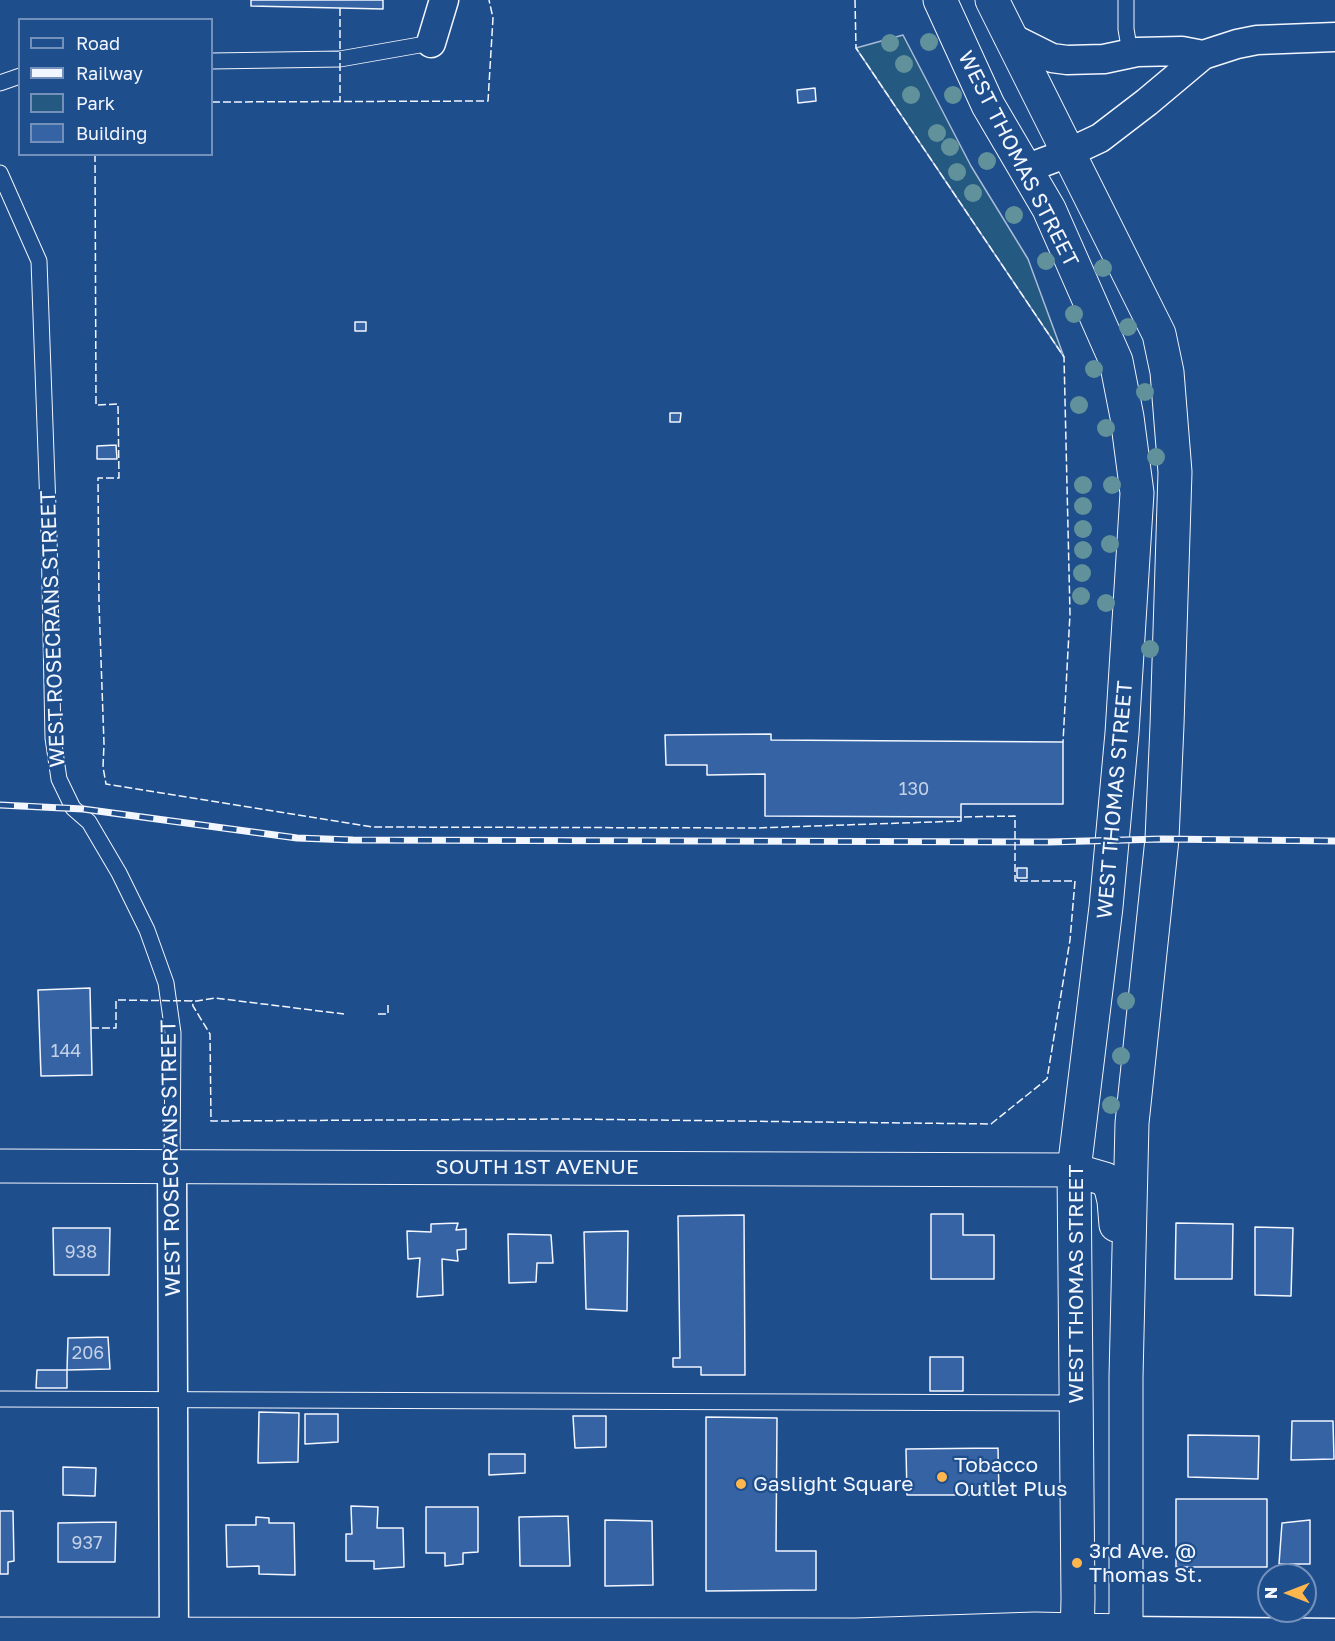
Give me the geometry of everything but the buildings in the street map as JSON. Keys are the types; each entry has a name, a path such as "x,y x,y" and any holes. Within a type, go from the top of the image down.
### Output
{"main road":[{"name":"WEST THOMAS STREET","path":"940,0 977,82 1025,170 1049,208 1116,362 1127,417 1137,493 1122,733 1107,896 1074,1170 1077,1636"},
{"name":"WEST THOMAS STREET","path":"992,0 1159,334 1167,372 1175,472 1162,839 1132,1123 1126,1377 1125,1636"},
{"name":"SOUTH 1ST AVENUE","path":"0,1166 1074,1170 1105,1179 1113,1194 1126,1377"},
{"path":"0,1634 174,1638 910,1638 1035,1629 1077,1636 1125,1636"}],"street":[{"path":"431,43 444,0"},
{"path":"1008,36 1052,58 1083,61 1130,53 1182,51 1203,55"},
{"path":"1025,170 1100,138 1203,55 1257,40 1335,37"},
{"name":"WEST ROSECRANS STREET","path":"171,1166 174,1638"},
{"path":"1125,1636 1335,1633"}],"lane":[{"path":"1126,0 1126,29 1130,53"},
{"path":"213,61 340,59 431,43"},
{"path":"0,83 18,77"},
{"name":"WEST ROSECRANS STREET","path":"0,173 39,261 49,535 53,738 59,779 73,808 89,822 119,873 147,930 166,983 173,1033 171,1166"},
{"path":"0,1399 1075,1403"}],"green space":[{"path":"903,35 971,166 1028,259 1064,357 856,48"}],"railway":[{"path":"0,805 83,809 297,838 353,840 1049,842 1162,839 1335,841"}],"fence":[{"path":"213,102 488,101 493,18 489,0"},
{"path":"855,0 856,48 1064,357 1070,614 1063,742"},
{"path":"340,8 340,102"},
{"path":"95,156 96,405 118,404 119,478 98,478 103,767 106,784 372,827 756,828 961,821 961,817 1015,816 1015,881 1075,881 1070,940 1047,1079 991,1124 566,1119 211,1121 210,1034 193,1006 192,1000"},
{"path":"91,1028 116,1028 116,1000 197,1001 215,998 344,1014"},
{"path":"378,1014 388,1014 388,1003"}],"place":[{"name":"Tobacco Outlet Plus","path":"942,1477"},
{"name":"Gaslight Square","path":"741,1484"},
{"name":"3rd Ave. @ Thomas St.","path":"1077,1563"}]}
